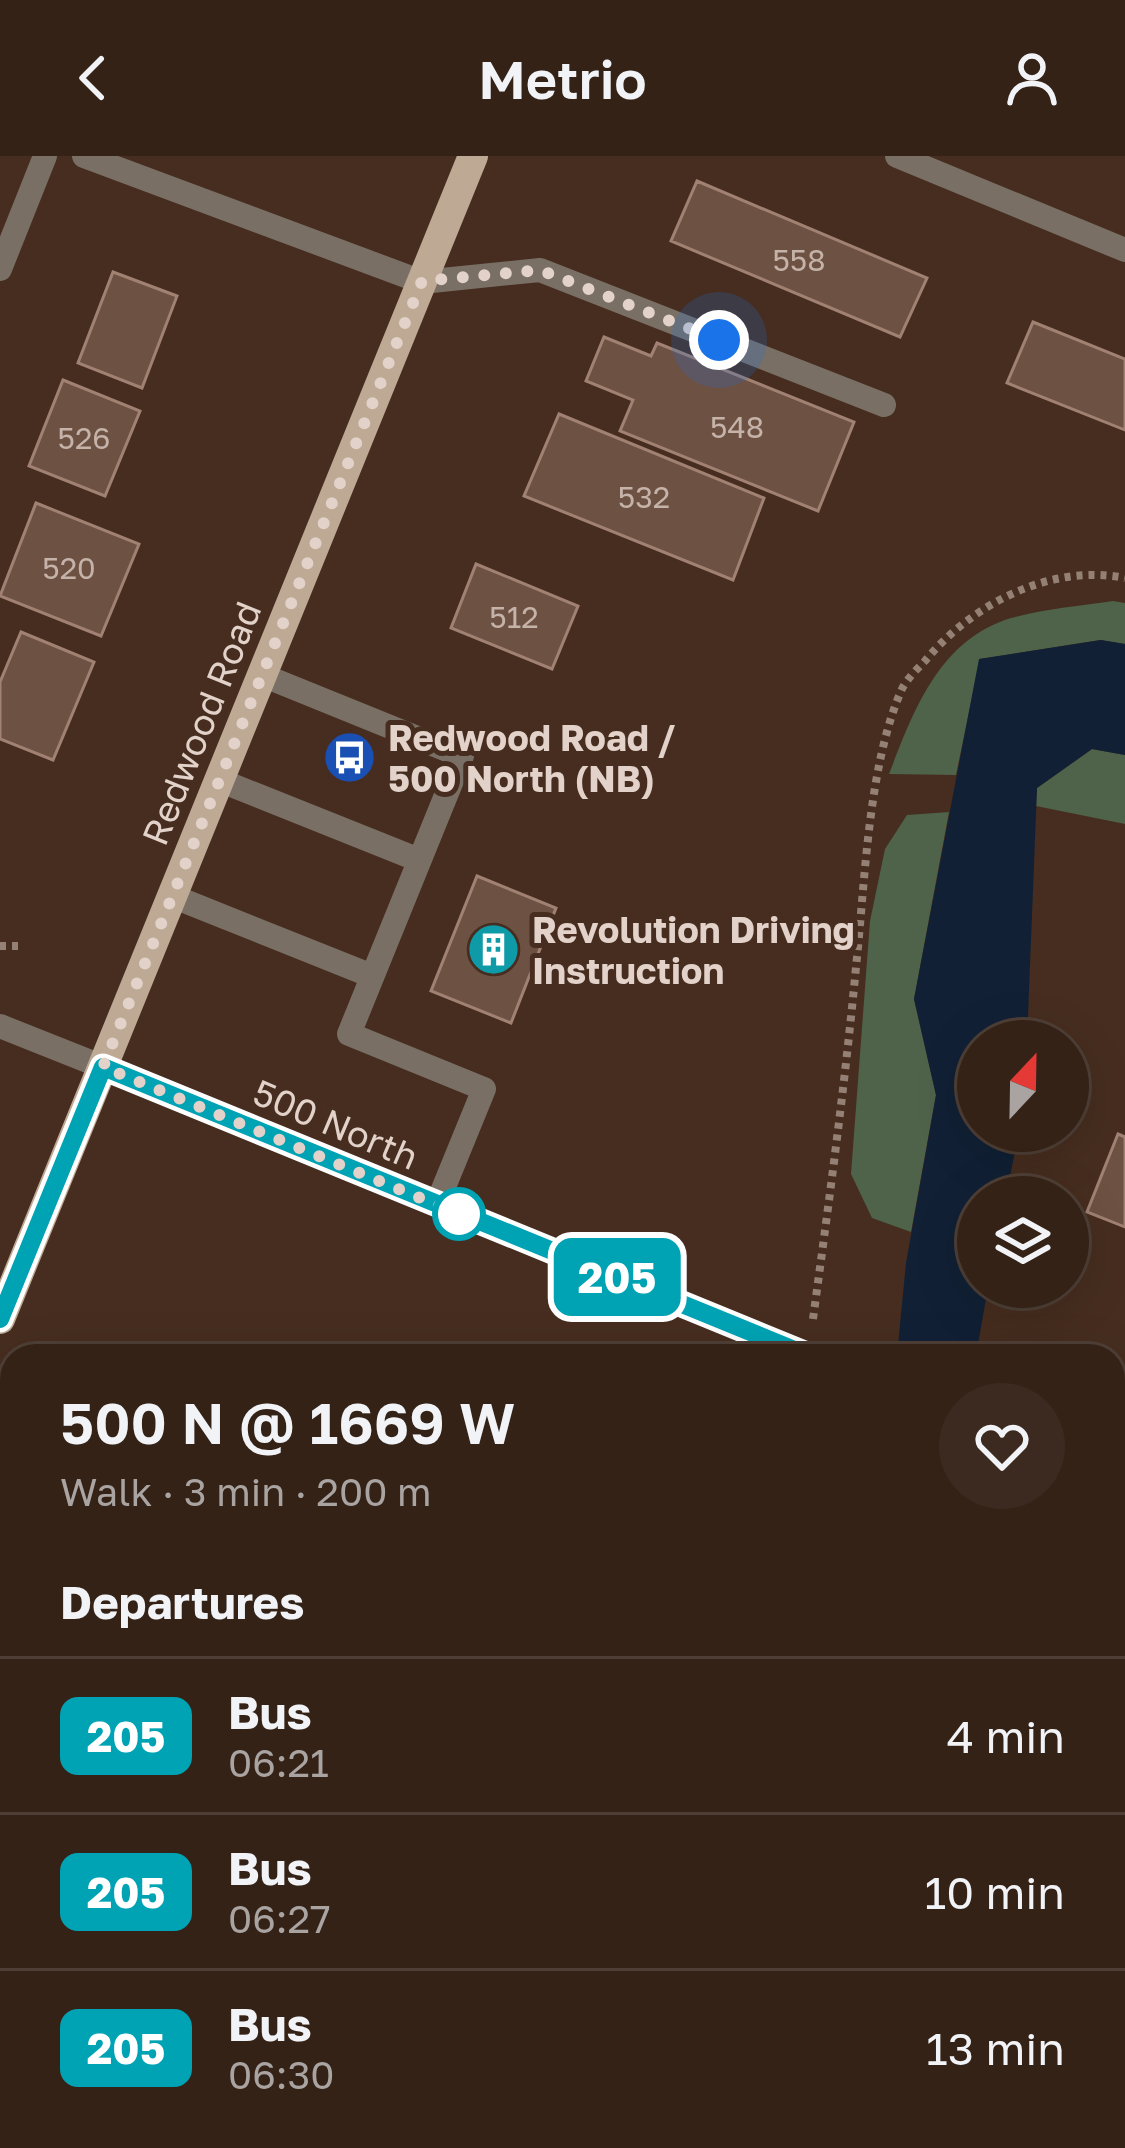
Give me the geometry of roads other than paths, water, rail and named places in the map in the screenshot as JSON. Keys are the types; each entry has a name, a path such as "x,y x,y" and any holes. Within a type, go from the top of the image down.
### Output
{"main road":[{"name":"Redwood Road","path":"0,1319 473,156"}],"street":[{"path":"0,268 46,156"},
{"path":"84,156 422,281 540,270 884,405"},
{"path":"897,156 1125,250"},
{"path":"262,675 462,756 349,1034 484,1089 436,1204"},
{"path":"219,780 419,860"},
{"path":"172,896 372,976"},
{"name":"500 North","path":"0,1026 436,1204 757,1344"}],"water":[{"path":"1101,640 1125,644 1125,755 1092,749 1037,788 1028,1020 957,1020 957,1152 1015,1152 1010,1176 957,1176 957,1308 984,1308 978,1344 898,1344 906,1263 936,1095 914,999 979,659"}],"place":[{"name":"Redwood Road / 500 North (NB)","path":"349,758"},
{"name":"Revolution Driving Instruction","path":"493,950"}]}
